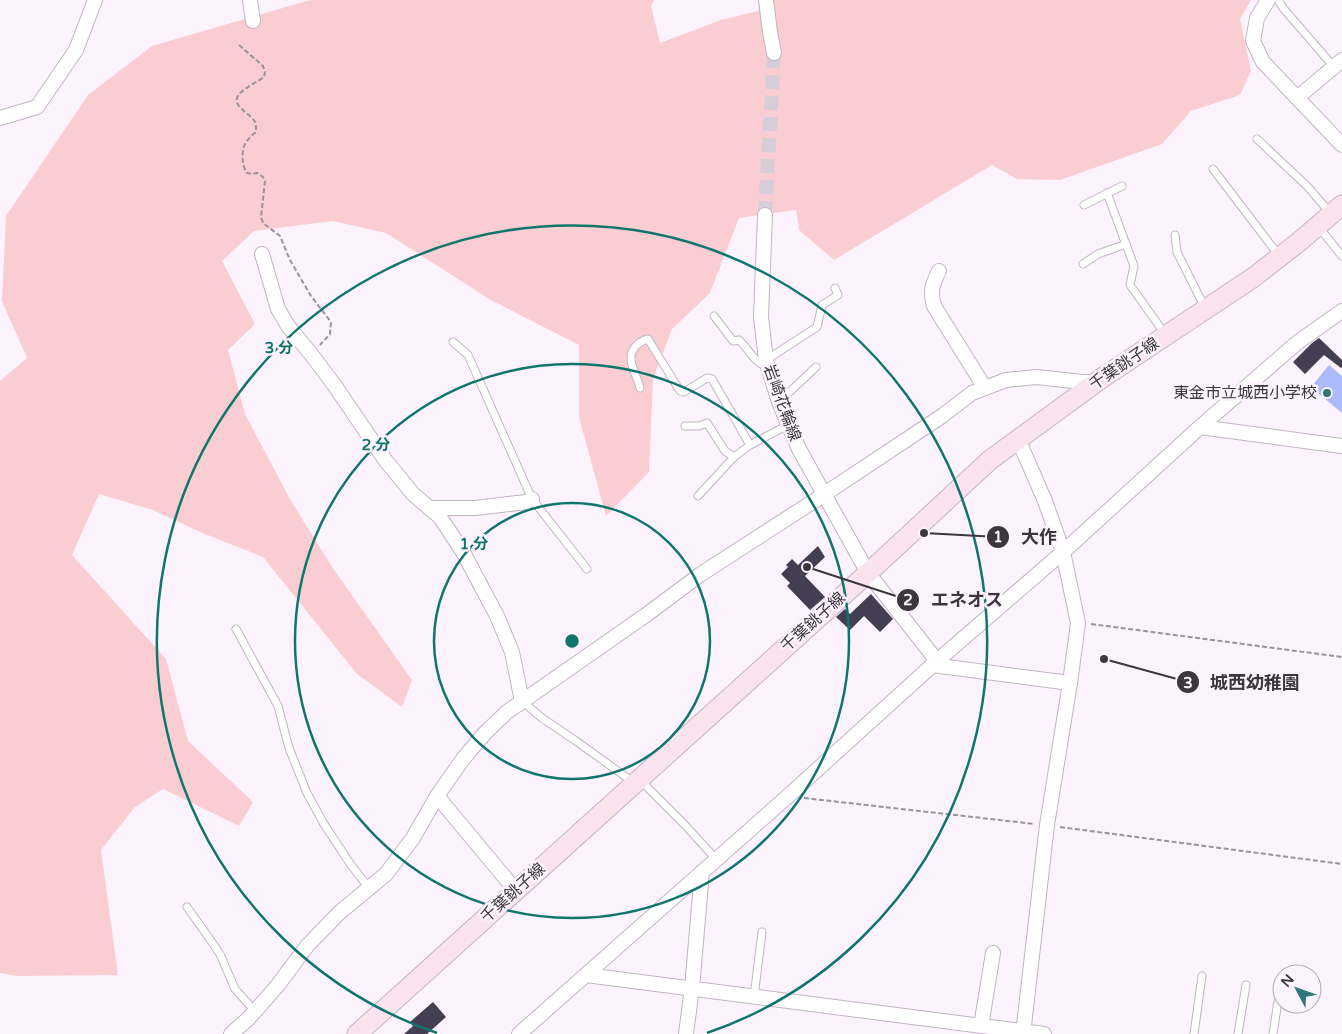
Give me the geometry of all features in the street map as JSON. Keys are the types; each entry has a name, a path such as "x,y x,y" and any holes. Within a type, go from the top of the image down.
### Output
{"street":[{"path":"0,118 37,107 76,50 95,0"},
{"path":"250,0 253,21"},
{"path":"766,0 774,53"},
{"path":"1268,0 1258,18 1253,41 1263,62 1342,145"},
{"path":"1297,98 1338,63"},
{"name":"岩崎花輪線","path":"764,215 761,317 767,363 779,402 799,449 868,573 934,663"},
{"name":"千葉銚子線","path":"357,1034 868,573 990,460 1097,382 1254,277 1330,215"},
{"path":"262,254 278,309 288,326 336,386 386,461 412,494 440,517 463,552 497,616 512,652 522,701"},
{"path":"939,271 932,286 931,296 934,306 985,388"},
{"path":"520,1034 934,663 1063,552 1200,427 1298,342 1342,311"},
{"path":"231,1034 278,985 307,946 339,913 386,874 413,838 437,796 463,759 485,733 507,712 646,615 701,574 942,416 972,393 1006,380 1037,377 1097,382"},
{"path":"1200,427 1342,446"},
{"path":"1018,439 1045,501 1063,552 1078,623 1048,825 1023,1033"},
{"path":"429,508 475,508 526,502 532,499"},
{"path":"934,663 1070,683"},
{"path":"437,796 516,891"},
{"path":"686,1034 702,872"},
{"path":"981,1026 993,953"},
{"path":"586,975 1023,1033 1044,1034"}],"lane":[{"path":"1278,0 1283,8 1338,63"},
{"path":"1257,139 1308,186 1330,215 1342,256"},
{"path":"1213,169 1280,257"},
{"path":"1084,205 1122,186"},
{"path":"1107,193 1134,266 1130,285 1166,335"},
{"path":"1175,235 1177,252 1206,310"},
{"path":"1083,264 1098,254 1126,244"},
{"path":"714,316 733,341 739,340 762,366 818,326 822,305 838,295 835,288"},
{"path":"640,388 631,359 637,345 642,340 648,340 680,391 684,392 707,378 712,378 750,445"},
{"path":"453,342 468,355 532,499 587,569"},
{"path":"779,402 816,367"},
{"path":"685,426 707,424 725,451 734,457"},
{"path":"698,496 734,457 750,445 788,425"},
{"path":"236,629 278,706 289,748 307,794 351,865 369,888"},
{"path":"522,701 542,718 637,781 684,824 716,859"},
{"path":"187,907 220,954 235,989 255,1011"},
{"path":"754,996 762,932"},
{"path":"1194,1034 1202,976"},
{"path":"1238,1034 1246,985"},
{"path":"1273,1034 1276,1014"}],"path":[{"path":"239,45 263,66 265,72 264,78 243,91 238,96 236,102 253,119 256,125 256,132 245,143 243,150 244,168 247,173 257,173 263,177 265,182 260,217 263,223 280,236 290,260 311,296 330,322 330,334 311,354"},
{"path":"1078,623 1342,657"},
{"path":"786,797 1048,825 1342,864"}],"shaded area":[{"path":"310,0 654,0 651,6 660,43 721,20 758,11 765,0 1251,0 1240,19 1251,71 1240,95 1191,111 1162,144 1060,180 1017,179 992,165 834,260 799,230 796,210 739,218 710,293 672,329 653,379 649,472 606,516 579,417 579,345 491,300 386,233 333,221 254,231 222,261 255,324 228,350 245,414 291,501 334,570 412,680 402,707 357,674 263,557 200,532 153,510 99,494 72,555 166,659 188,741 253,802 239,826 163,789 135,807 101,850 118,975 17,976 0,973 0,381 27,358 2,301 6,216 88,95 152,46"}],"water":[{"path":"1329,365 1342,376 1342,413 1311,387"}],"building":[{"path":"1319,338 1342,360 1342,367 1324,355 1305,374 1293,362"},
{"path":"818,546 825,557 805,576 825,597 810,610 787,586 790,583 781,574 788,567 786,565 792,559 798,565"},
{"path":"871,594 893,619 880,632 864,616 850,630 836,617 845,609 850,614"},
{"path":"433,1002 446,1017 427,1034 404,1034 413,1026 410,1022"}],"tunnel":[{"path":"765,215 774,53"}],"place":[{"name":"東金市立城西小学校","path":"1327,393"},
{"name":"大作","path":"924,533"},
{"name":"エネオス","path":"807,567"},
{"name":"城西幼稚園","path":"1104,659"}]}
